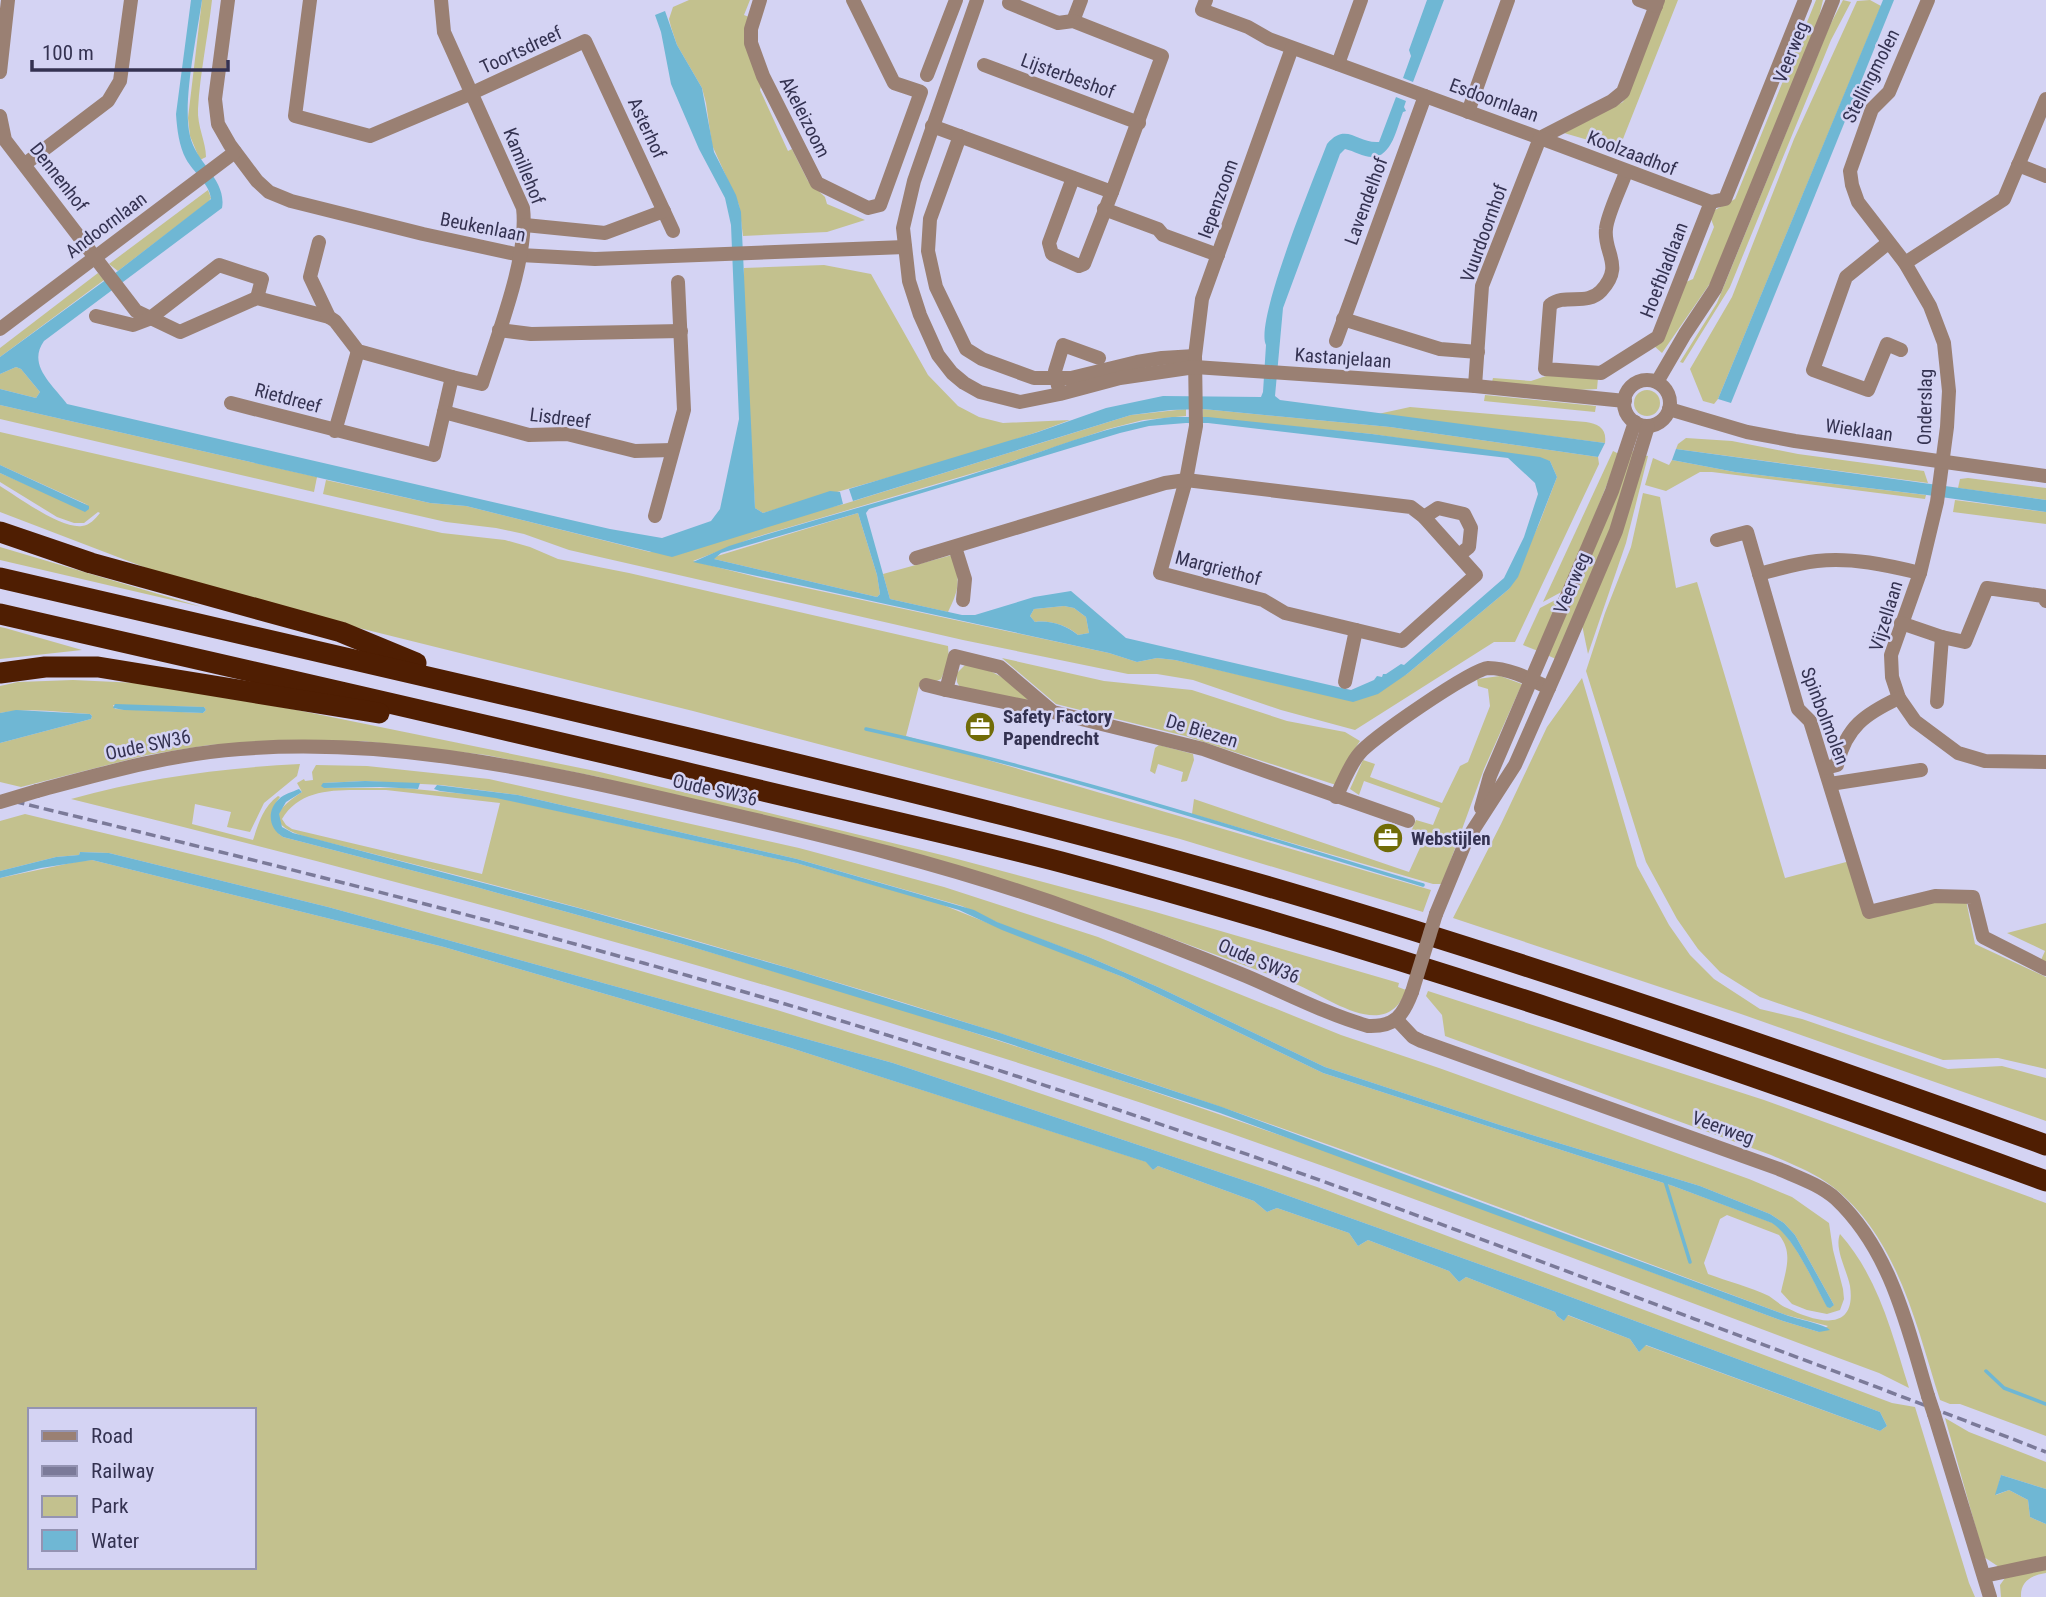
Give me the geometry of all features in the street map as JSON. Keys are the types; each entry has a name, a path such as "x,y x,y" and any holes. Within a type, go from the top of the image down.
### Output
{"highway":[{"path":"0,532 91,563 341,632 473,687"},
{"path":"0,578 984,809 1306,898 1488,954 1848,1074 2046,1145"},
{"path":"0,614 527,734 1059,862 1305,931 1480,986 1853,1111 2046,1181"},
{"path":"0,673 45,667 99,667 340,708 527,734"}],"street":[{"path":"0,72 8,0"},
{"path":"25,164 108,101 115,92 120,81 131,0"},
{"name":"Beukenlaan","path":"228,0 215,99 218,124 257,181 269,192 291,201 520,255 595,258 905,247"},
{"name":"Toortsdreef","path":"310,0 295,116 370,136 585,41"},
{"name":"Kamillehof","path":"441,0 444,32 523,208 525,225 520,255"},
{"name":"Akeleizoom","path":"760,0 751,29 751,43 763,76 817,183 868,208 880,205 921,92 894,83 853,0"},
{"path":"927,75 956,0"},
{"name":"Kastanjelaan","path":"978,0 932,126 905,214 909,281 920,315 938,355 952,373 980,392 1020,402 1195,362"},
{"path":"1073,21 1080,0"},
{"path":"1206,0 1202,10 1248,27 1292,48"},
{"path":"1338,64 1361,0"},
{"path":"1468,112 1508,0"},
{"path":"1639,0 1657,3"},
{"name":"Hoefbladlaan","path":"1626,172 1605,230 1613,268 1610,279 1601,292 1590,299 1556,301 1550,305 1545,369 1601,373 1658,337 1711,202 1725,199 1805,0"},
{"name":"Veerweg","path":"1657,382 1715,289 1833,0"},
{"name":"Stellingmolen","path":"1888,243 1858,202 1850,171 1872,109 1889,92 1928,0"},
{"path":"1009,3 1058,23 1073,21 1163,56 1084,264 1079,267 1052,254 1049,243 1073,178"},
{"name":"Esdoornlaan","path":"1292,48 1540,138 1612,101 1623,92 1657,3"},
{"name":"Asterhof","path":"585,41 673,231"},
{"name":"Iepenzoom","path":"1195,362 1202,299 1292,48"},
{"path":"933,59 955,67"},
{"name":"Lijsterbeshof","path":"984,65 1139,123"},
{"name":"Lavendelhof","path":"1336,341 1425,96"},
{"path":"1905,263 2004,199 2046,99"},
{"name":"Dennenhof","path":"0,116 3,141 25,164 136,311 149,319"},
{"path":"932,126 1112,192"},
{"name":"Kastanjelaan","path":"960,136 934,207 928,230 928,251 936,287 965,349 982,359 1034,378 1071,378 1162,358 1262,372 1475,386 1625,401"},
{"name":"Koolzaadhof","path":"1540,138 1711,202"},
{"name":"Vuurdoornhof","path":"1475,386 1482,286 1540,138"},
{"name":"Andoornlaan","path":"0,329 235,152"},
{"path":"2018,165 2046,176"},
{"path":"1104,209 1218,255"},
{"name":"Beukenlaan","path":"525,225 605,233 664,211"},
{"path":"319,242 310,277 329,317"},
{"path":"1888,243 1846,277 1813,370 1868,390 1887,344 1901,350"},
{"name":"Onderslag","path":"1888,243 1905,263 1930,306 1944,344 1949,391 1943,461"},
{"path":"149,319 180,332 257,298 329,317 358,351 482,384 520,255"},
{"path":"96,316 133,325 149,319 219,265 262,279 257,298"},
{"path":"656,516 684,410 678,282"},
{"path":"1343,319 1440,349 1478,352"},
{"path":"499,330 531,334 681,331"},
{"path":"1060,394 1055,371 1063,345 1099,358"},
{"name":"Rietdreef","path":"335,431 358,351"},
{"name":"Margriethof","path":"916,558 1165,483 1186,480 1411,507 1424,517 1476,575 1402,641 1285,612 1264,600 1160,573 1186,480 1196,417 1195,362"},
{"path":"444,412 452,377"},
{"path":"1646,380 1657,382 1668,393 1669,409 1663,419 1642,424 1627,413 1625,401 1628,390 1636,383 1646,380"},
{"name":"Rietdreef","path":"231,403 434,455 444,412"},
{"name":"Wieklaan","path":"1669,409 1747,432 1795,441 2046,476"},
{"name":"Lisdreef","path":"444,412 529,435 567,434 635,451 672,450"},
{"name":"Veerweg","path":"1477,823 1490,776 1642,424"},
{"name":"Veerweg","path":"1642,424 1615,531 1515,765 1477,823 1455,863 1407,1006 1396,1019 1413,1037 1421,1041 1779,1168 1835,1197 1865,1232 1897,1292 1990,1597"},
{"name":"Vijzellaan","path":"1943,461 1937,502 1920,573 1891,655 1892,677 1899,698 1915,721 1958,753 1984,761 2046,762"},
{"name":"Margriethof","path":"1424,517 1438,508 1464,514 1471,528 1469,547 1459,555"},
{"name":"Spinbolmolen","path":"1717,540 1747,532 1798,709 1810,721 1869,912 1935,896 1973,897 1983,937 2046,969"},
{"path":"955,547 965,579 963,600"},
{"path":"1759,574 1815,561 1840,559 1894,566 1920,573"},
{"path":"1901,622 1965,642 1987,588 2043,596 2046,601"},
{"path":"1345,682 1356,629"},
{"path":"1937,702 1942,637"},
{"name":"De Biezen","path":"1054,712 1000,667 955,656 946,690 1054,712 1203,750 1408,821"},
{"path":"1336,797 1360,751 1451,687 1485,668 1507,670 1549,688"},
{"path":"926,685 946,690"},
{"path":"1825,768 1837,765 1841,748 1857,722 1899,698"},
{"name":"Oude SW36","path":"0,802 141,763 240,748 352,747 432,754 527,768 777,824 929,864 1082,912 1221,965 1357,1023 1381,1027 1396,1019"},
{"path":"1830,784 1921,770"},
{"path":"1984,1576 2046,1563"}],"green space":[{"path":"202,0 212,0 199,95 198,115 206,157 200,160 190,136 188,118"},
{"path":"689,0 750,0 744,15 749,17 762,83 760,90 788,151 792,149 808,181 825,197 827,204 865,220 827,232 743,236 739,205 712,145 702,88 677,45 669,19 673,7"},
{"path":"1664,0 1678,0 1619,149 1564,133 1623,102"},
{"path":"1816,0 1823,0 1818,21 1711,282 1662,353 1653,345 1686,282 1693,279 1714,227 1711,219 1715,210 1735,199"},
{"path":"1843,0 1851,2 1831,40 1730,287 1683,363 1680,362 1717,303 1829,27"},
{"path":"1870,0 1881,6 1718,399 1714,404 1703,401 1690,369 1732,297 1794,139 1857,1"},
{"path":"208,190 211,198 208,202 118,271 109,264"},
{"path":"824,265 871,274 928,375 958,406 979,417 1003,423 1070,420 956,458 763,513 755,508 743,293 744,268"},
{"path":"98,273 104,280 0,357 0,348"},
{"path":"16,367 21,369 40,392 36,398 0,389 0,374"},
{"path":"1549,375 1598,378 1597,389 1576,390 1492,382 1493,378 1531,381"},
{"path":"1647,390 1657,393 1660,403 1657,413 1647,416 1637,413 1634,403 1637,393"},
{"path":"1485,395 1596,406 1595,412 1484,401"},
{"path":"0,405 317,477 314,492 0,419"},
{"path":"1410,407 1586,422 1601,428 1605,434 1605,443 1378,414"},
{"path":"1186,409 1186,416 1143,420 1108,429 1004,464 753,538 693,561 760,578 1109,653 1137,662 1157,658 1175,660 1353,701 1407,674 1509,589 1557,477 1550,461 1372,434 1203,418 1203,409 1390,427 1598,457 1599,464 1515,642 1494,642 1355,730 1281,710 1193,680 1157,674 1128,674 963,640 569,550 524,534 446,522 323,494 326,480 430,503 466,506 650,552 844,504 1131,415"},
{"path":"0,432 442,533 505,540 558,559 948,646 949,660 941,679 932,683 920,682 906,736 1431,890 1423,912 1180,839 693,711 323,619 170,577 0,512 0,486 40,511 73,526 87,524 100,513 84,523 74,523 57,517 0,482 0,473 39,490 88,505 0,465"},
{"path":"1686,438 1732,441 1798,454 1924,471 1928,483 1676,449"},
{"path":"1613,451 1619,454 1565,590 1543,602"},
{"path":"1630,451 1636,452 1611,526 1558,660 1547,655"},
{"path":"1642,455 1648,456 1626,543 1588,654 1581,620"},
{"path":"1653,458 1669,465 1672,460 1735,472 1926,495 1925,499 1712,472 1700,472 1666,491 1645,485"},
{"path":"1960,479 2046,488 2046,500 1958,488"},
{"path":"1643,493 1660,497 1676,588 1697,582 1785,878 1850,861 1865,916 1939,899 1966,900 1975,944 2046,977 2046,1069 1998,1058 1943,1060 1760,997 1720,972 1698,949 1677,919 1646,862 1586,671 1631,547"},
{"path":"1955,500 2046,512 2046,524 1953,512"},
{"path":"858,513 877,575 880,594 877,597 714,559 714,557"},
{"path":"0,547 202,607 0,560"},
{"path":"952,555 958,585 948,612 890,599 883,574"},
{"path":"1563,596 1538,651 1523,645 1540,608"},
{"path":"1064,606 1074,608 1086,617 1089,633 1078,635 1058,624 1035,622 1030,616 1034,609"},
{"path":"0,627 5,628 82,650 0,659"},
{"path":"1002,658 1104,681 1192,690 1287,721 1345,732 1360,741 1344,765 1336,785 1185,736 1056,704"},
{"path":"965,665 999,675 1027,697 1027,702 990,697 962,688 957,683 957,673"},
{"path":"1500,676 1522,684 1484,769 1442,884 1433,884 1192,814 1194,799 1409,872 1424,839 1410,834 1416,820 1433,825 1440,808 1364,781 1359,795 1350,789 1363,760 1375,764 1370,777 1442,803 1460,766 1468,762 1490,706 1488,689 1478,686 1477,679"},
{"path":"1582,678 1637,866 1669,925 1690,955 1714,979 1760,1009 1802,1019 1948,1069 2002,1066 2046,1078 2046,1121 1741,1014 1453,918 1547,727"},
{"path":"73,680 138,683 292,709 600,772 946,856 1152,911 1399,983 1398,987 1406,990 1397,1006 1385,1013 1372,1015 1356,1012 1298,985 1116,918 599,777 486,755 362,741 209,745 147,755 21,787 0,782 0,743 91,719 92,716 45,710 0,713 0,686 18,682","holes":["113,705 204,707 206,710 203,713 115,709"]},
{"path":"1159,745 1193,754 1194,760 1187,781 1181,782 1183,772 1158,764 1155,774 1150,771 1155,748"},
{"path":"300,764 297,776 264,803 250,832 227,827 231,812 195,804 192,824 253,840 265,810 278,796 280,797 275,804 279,834 283,837 679,943 894,1007 1108,1076 1329,1152 1819,1332 1828,1326 1786,1315 1363,1157 1221,1107 881,996 652,928 306,837 285,828 278,818 279,812 302,792 297,783 304,779 313,780 312,772 316,765 367,766 489,779 799,848 944,887 1098,937 1341,1035 1749,1179 1792,1197 1829,1223 1843,1289 1844,1299 1840,1310 1827,1314 1792,1304 1781,1292 1787,1256 1784,1242 1779,1235 1727,1215 1720,1219 1704,1263 1708,1274 1762,1293 1784,1307 1810,1317 1821,1320 1841,1318 1847,1312 1850,1286 1839,1246 1840,1234 1865,1269 1883,1307 1909,1388 1879,1373 1393,1191 1197,1122 972,1048 588,934 71,799 156,780","holes":["365,781 441,785 518,795 797,859 962,906 1158,987 1325,1067 1503,1126 1700,1186 1770,1214 1784,1223 1795,1235 1834,1305 1827,1306 1789,1239 1773,1223 1673,1186 1323,1073 1123,977 938,903 796,863 496,797 404,788 324,788 323,783","342,790 386,790 500,803 482,874 292,829 282,819 291,807 314,794"]},
{"path":"25,814 373,898 777,1010 986,1075 1317,1187 1892,1403 1915,1407 1975,1597 0,1597 0,878 80,861 92,860 444,947 791,1048 1147,1162 1153,1170 1158,1166 1254,1201 1267,1212 1277,1208 1349,1233 1358,1246 1368,1240 1449,1271 1459,1282 1466,1277 1555,1312 1564,1321 1567,1315 1630,1339 1639,1352 1645,1345 1880,1431 1887,1426 1880,1412 1560,1293 1261,1186 893,1063 328,907 109,853 80,852 79,855 56,857 0,871 0,821"},
{"path":"2046,923 2046,963 2041,960 2045,951 2007,933"},
{"path":"1428,991 1764,1100 2046,1203 2046,1436 1960,1404 1940,1400 1913,1313 1889,1257 1874,1231 1833,1187 1803,1169 1771,1155 1445,1036 1442,1015 1426,996"},
{"path":"1945,1418 1969,1432 2046,1462 2046,1489 2001,1475 1996,1495 2009,1490 2028,1500 2030,1517 2046,1524 2046,1559 1999,1567 1984,1557"},
{"path":"2046,1568 2046,1573 2036,1575 2025,1583 2021,1597 2001,1597 2000,1585 2005,1578"}],"water":[{"path":"191,0 202,0 189,88 190,136 198,155 220,189 222,208 44,341 39,350 40,366 43,374 67,404 610,529 662,538 711,521 720,509 739,419 731,225 725,198 699,149 671,84 655,15 665,11 677,45 702,88 714,152 736,195 741,212 755,508 763,513 830,491 840,492 843,504 672,557 466,506 430,503 0,405 0,389 36,398 40,392 21,369 16,367 0,374 0,357 211,199 208,188 184,154 177,126 176,114"},
{"path":"1427,0 1444,0 1413,82 1403,78 1411,56 1409,50"},
{"path":"1883,0 1894,0 1731,403 1718,399"},
{"path":"1396,97 1406,101 1406,111 1403,112 1389,147 1379,156 1372,157 1345,149 1340,154 1283,308 1275,396 1280,400 1605,443 1598,457 1390,427 1203,409 1171,410 1131,415 853,501 849,489 1038,432 1106,408 1163,396 1261,397 1269,308 1288,247 1327,144 1340,134 1379,142"},
{"path":"1208,417 1372,434 1540,457 1550,461 1557,477 1518,577 1509,589 1407,674 1378,694 1353,702 1175,660 1157,658 1137,662 1109,653 693,562 729,546 970,475 1087,436 1150,420","holes":["1208,423 1508,458 1535,483 1538,494 1524,537 1504,578 1404,665 1401,664 1382,677 1377,676 1351,690 1126,638 1071,591 1034,597 975,615 962,615 890,599 866,513 869,509 1149,426","858,513 877,575 880,594 877,597 714,559 721,553","1064,606 1074,608 1086,617 1089,633 1078,635 1058,624 1035,622 1030,616 1034,609"]},
{"path":"1676,449 2046,500 2046,512 1735,472 1672,460"},
{"path":"0,465 89,506 89,509 85,512 0,473"},
{"path":"115,704 204,707 206,710 203,713 124,710 113,708"},
{"path":"16,710 92,716 91,719 0,743 0,713"},
{"path":"323,783 420,783 418,789 321,786"},
{"path":"437,785 518,795 797,859 974,910 997,922 1158,987 1325,1067 1503,1126 1700,1186 1770,1214 1784,1223 1795,1235 1834,1305 1827,1307 1796,1250 1772,1223 1673,1186 1323,1073 1123,977 1002,930 959,910 796,863 496,798 440,791 434,789"},
{"path":"299,789 302,792 286,802 279,814 282,827 293,833 582,909 792,969 1000,1033 1222,1107 1830,1330 1819,1332 1783,1321 1220,1113 998,1040 679,943 283,837 272,825 272,809 281,797"},
{"path":"80,852 109,853 328,907 893,1063 1261,1186 1560,1293 1880,1412 1887,1426 1880,1431 1646,1345 1639,1352 1630,1339 1568,1315 1564,1321 1555,1312 1466,1277 1459,1282 1449,1271 1368,1240 1358,1246 1349,1233 1277,1208 1267,1212 1254,1201 1158,1166 1153,1170 1146,1162 791,1048 444,947 92,860 0,878 0,871 56,857 79,855"},
{"path":"2001,1475 2046,1489 2046,1524 2030,1517 2028,1500 2009,1490 1995,1495"}],"waterway":[{"path":"866,729 1076,782 1423,885"},
{"path":"1665,1181 1690,1262"},
{"path":"1986,1371 2004,1388 2046,1404"}],"railway":[{"path":"0,798 557,939 777,1002 972,1062 1226,1147 1394,1207 2046,1452"}],"place":[{"name":"Safety Factory Papendrecht","path":"980,727"},
{"name":"Webstijlen","path":"1388,838"}]}
